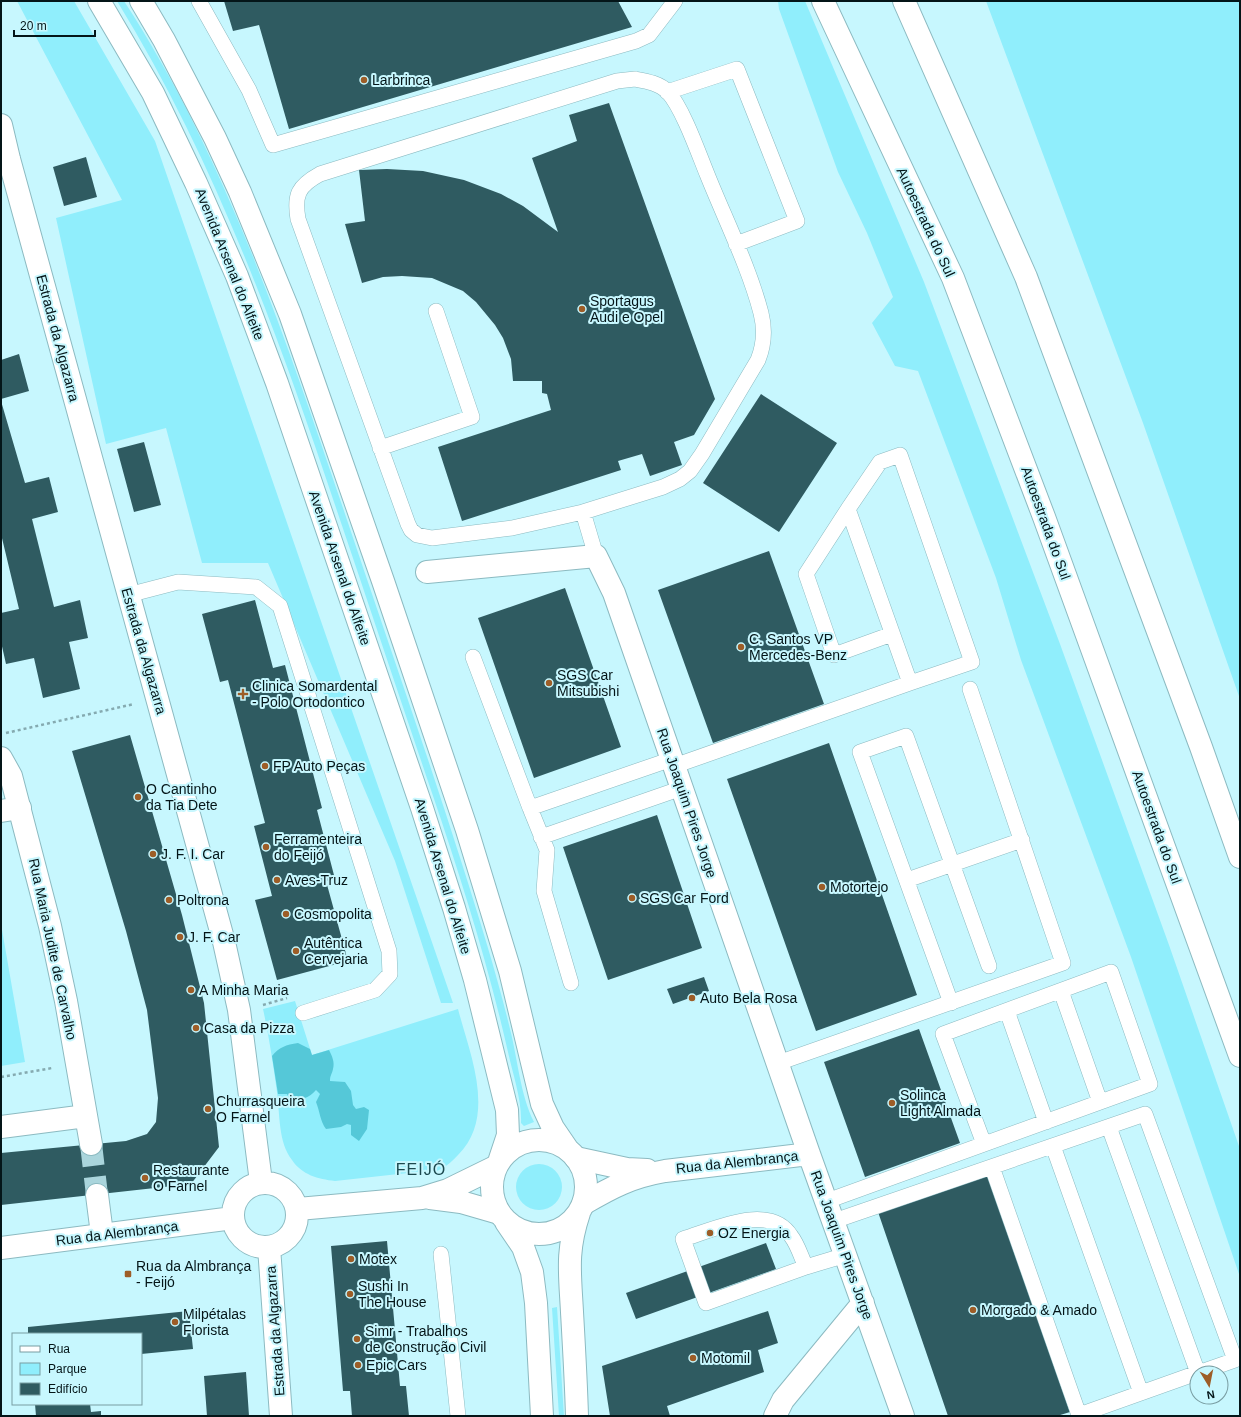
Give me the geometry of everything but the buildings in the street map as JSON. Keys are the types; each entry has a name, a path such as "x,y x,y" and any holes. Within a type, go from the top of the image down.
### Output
{"main road":[{"name":"Avenida Arsenal do Alfeite","path":"99,1 153,93 196,183 237,276 280,390 422,808 475,980 507,1110 508,1135 498,1163"},
{"path":"142,1 215,138 240,192 290,314 383,581 471,844 510,971 542,1104 553,1128 572,1154 585,1178 586,1189 572,1238 569,1270 578,1416"},
{"name":"Autoestrada do Sul","path":"823,1 953,278 1044,516 1240,1056"},
{"path":"904,1 1026,277 1240,857"},
{"name":"Estrada da Algazarra","path":"1,125 9,159 222,934 240,1010 261,1182"},
{"path":"427,572 596,556"},
{"name":"Rua Joaquim Pires Jorge","path":"596,556 614,593 809,1154 903,1416"},
{"name":"Rua Maria Judite de Carvalho","path":"1,758 11,776 11,810 50,926 66,1001 90,1144"},
{"path":"1,1127 86,1116"},
{"path":"422,1198 448,1190 498,1163 514,1146 532,1140 551,1142 572,1154"},
{"name":"Rua da Alembrança","path":"572,1154 627,1169 665,1171"},
{"name":"Rua da Alembrança","path":"581,1208 629,1179 665,1171 809,1154"},
{"path":"498,1163 491,1186 492,1196 502,1217 523,1247 532,1272 536,1303 542,1416"},
{"path":"261,1182 273,1183 284,1188 292,1197 298,1209 298,1219 288,1238 279,1244 269,1247 249,1243 241,1237 233,1218 233,1206 239,1195 249,1186 261,1182"},
{"path":"97,1195 102,1234"},
{"path":"298,1209 422,1198 460,1202 502,1217 521,1231 540,1234 559,1230 581,1208"},
{"name":"Rua da Alembrança","path":"1,1248 233,1218"},
{"name":"Estrada da Algazarra","path":"269,1247 281,1416"},
{"path":"775,1416 783,1400 863,1303"}],"lane":[{"path":"199,1 249,90 273,146 636,41 649,35 675,1"},
{"path":"668,92 737,69 796,221 736,244"},
{"path":"634,79 655,83 668,92 688,129 736,244 761,313 764,330 763,347 758,360 690,471 680,479 663,487 582,512 512,528 456,536 424,538 411,530 408,524 298,219 296,206 301,188 307,181 320,174 616,81 634,79"},
{"path":"380,448 472,418 436,311"},
{"path":"530,808 972,662 900,455 880,462 806,574 834,655 892,634"},
{"path":"848,509 910,683"},
{"path":"582,512 596,556"},
{"path":"128,594 178,582 256,587 280,606 389,951 390,974 375,990 303,1013"},
{"path":"473,657 547,850 544,891 571,983"},
{"path":"778,1064 1063,963 970,688"},
{"path":"951,1003 860,752 906,736 989,966"},
{"path":"541,837 682,788"},
{"path":"907,880 1022,840"},
{"path":"830,1211 984,1144 1150,1084 1111,972 944,1034 984,1144"},
{"path":"1061,991 1100,1102"},
{"path":"1007,1011 1046,1122"},
{"path":"830,1211 992,1166 1145,1114 1235,1360 1221,1365"},
{"path":"1109,1127 1195,1365"},
{"path":"1053,1146 1141,1393"},
{"path":"992,1166 1078,1416 1189,1376"},
{"path":"806,1267 791,1235 778,1223 763,1219 742,1221 684,1239 706,1303 806,1267 846,1255"},
{"path":"441,1254 458,1416"}],"path":[{"path":"1,734 109,710"},
{"path":"262,1005 289,998"},
{"path":"1,1077 77,1064"}],"green space":[{"path":"17,1 74,1 155,141 453,1003 441,1003 395,861 268,563 202,563 166,428 106,444 56,218 122,200"},
{"path":"117,1 124,1 160,60 193,121 249,247 298,377 419,732 482,928 513,1041 525,1100 534,1122 524,1126 521,1123 519,1096 500,1019 464,889 312,437 289,373 240,245 213,182 152,60"},
{"path":"778,1 805,1 924,282 1060,644 1169,945 1240,1149 1240,1277 1131,957 1021,660 996,578 918,371 895,366 872,323 893,297 867,233 838,172 779,9"},
{"path":"986,1 1240,1 1240,699 1143,423"},
{"path":"1,924 25,1062 1,1066"},
{"path":"295,1001 312,1055 458,1009 474,1065 478,1104 476,1122 470,1139 458,1155 446,1166 432,1173 421,1175 417,1172 335,1181 323,1179 306,1173 296,1165 287,1153 282,1136 274,1071 263,1009"},
{"path":"539,1164 552,1168 558,1174 562,1187 558,1200 552,1206 539,1210 526,1206 520,1200 516,1187 520,1174 526,1168"},
{"path":"557,1307 564,1416 559,1416 552,1308"}],"shaded area":[{"path":"298,1043 310,1049 312,1055 329,1050 334,1064 330,1081 345,1082 351,1091 353,1105 356,1109 364,1107 369,1110 367,1129 359,1141 351,1135 351,1125 347,1124 341,1127 326,1129 321,1120 316,1102 320,1094 316,1090 308,1097 298,1100 290,1100 287,1094 278,1094 272,1056 277,1050 283,1047"}],"tunnel":[{"path":"91,1144 97,1195"}],"place":[{"name":"Larbrinca","path":"364,80"},
{"name":"Sportagus Audi e Opel","path":"582,309"},
{"name":"C. Santos VP Mercedes-Benz","path":"741,647"},
{"name":"SGS Car Mitsubishi","path":"549,683"},
{"name":"Clinica Somardental - Polo Ortodontico","path":"243,694"},
{"name":"FP Auto Peças","path":"265,766"},
{"name":"O Cantinho da Tia Dete","path":"138,797"},
{"name":"Ferramenteira do Feijó","path":"266,847"},
{"name":"J. F. I. Car","path":"153,854"},
{"name":"Aves-Truz","path":"277,880"},
{"name":"Motortejo","path":"822,887"},
{"name":"SGS Car Ford","path":"632,898"},
{"name":"Poltrona","path":"169,900"},
{"name":"Cosmopolita","path":"286,914"},
{"name":"J. F. Car","path":"180,937"},
{"name":"Autêntica Cervejaria","path":"296,951"},
{"name":"A Minha Maria","path":"191,990"},
{"name":"Auto Bela Rosa","path":"692,998"},
{"name":"Casa da Pizza","path":"196,1028"},
{"name":"Solinca Light Almada","path":"892,1103"},
{"name":"Churrasqueira O Farnel","path":"208,1109"},
{"name":"Restaurante O Farnel","path":"145,1178"},
{"name":"OZ Energia","path":"710,1233"},
{"name":"Motex","path":"351,1259"},
{"name":"Rua da Almbrança - Feijó","path":"128,1274"},
{"name":"Sushi In The House","path":"350,1294"},
{"name":"Morgado & Amado","path":"973,1310"},
{"name":"Milpétalas Florista","path":"175,1322"},
{"name":"Simr - Trabalhos de Construção Civil","path":"357,1339"},
{"name":"Motomil","path":"693,1358"},
{"name":"Epic Cars","path":"358,1365"}],"district":[{"name":"FEIJÓ","path":"421,1169"}]}
